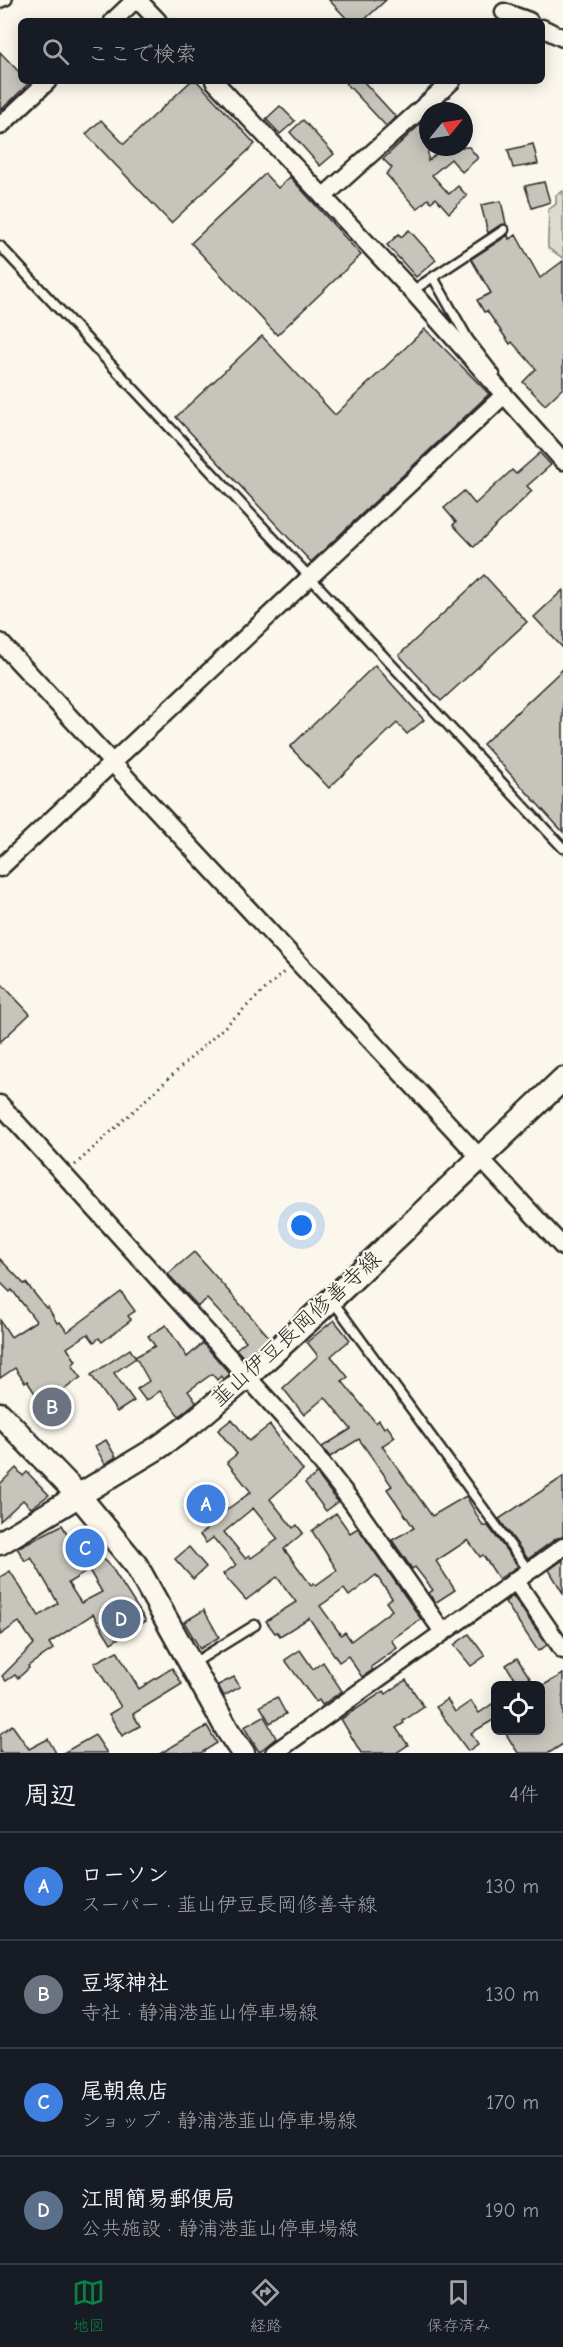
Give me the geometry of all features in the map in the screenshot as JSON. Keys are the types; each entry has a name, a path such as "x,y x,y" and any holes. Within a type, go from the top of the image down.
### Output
{"main road":[{"name":"韮山伊豆長岡修善寺線","path":"0,1543 191,1425 332,1299 563,1079"},
{"path":"0,1414 79,1496 136,1565 228,1731 243,1753"}],"street":[{"path":"117,18 136,0 155,18"},
{"path":"504,11 522,18"},
{"path":"545,29 563,38"},
{"path":"0,126 45,84"},
{"path":"217,84 412,291 563,461"},
{"path":"323,197 449,84"},
{"path":"0,868 310,578 502,393"},
{"path":"0,642 563,1248"},
{"path":"0,1104 297,1432 352,1502 443,1632"},
{"path":"274,1753 563,1547"},
{"path":"522,1575 563,1650"}],"lane":[{"path":"0,3 7,0"},
{"path":"412,291 504,230"},
{"path":"0,246 563,848"},
{"path":"435,276 449,308 468,339 495,373 502,393"},
{"path":"332,1299 522,1575"},
{"path":"192,1664 255,1625"}],"path":[{"path":"65,1174 297,960"}],"shaded area":[{"path":"563,191 563,258 548,248 548,210 556,204 556,195"}],"building":[{"path":"329,0 386,0 366,18 346,18"},
{"path":"0,52 18,71 18,84 28,84 0,111"},
{"path":"188,84 200,84 255,144 171,223 86,134 101,120 124,144"},
{"path":"347,84 366,84 396,117 386,126"},
{"path":"280,106 295,121 280,134 266,119"},
{"path":"303,120 334,154 320,166 290,132"},
{"path":"419,125 419,156 428,156 428,161 434,156 473,156 473,152 478,158 462,172 451,159 432,175 449,194 458,186 467,196 449,213 436,198 431,202 428,199 417,209 386,174 392,168 383,159"},
{"path":"533,144 538,164 513,168 508,150"},
{"path":"265,174 278,188 290,177 361,255 277,335 191,243"},
{"path":"544,182 550,202 532,208 525,186"},
{"path":"501,201 506,224 488,233 481,205"},
{"path":"409,230 436,260 416,277 387,245 399,234 401,237"},
{"path":"508,235 509,239 516,235 540,278 563,261 563,388 545,405 523,382 536,369 512,342 510,344 477,300 491,293 471,259"},
{"path":"425,329 489,394 311,562 176,417 262,336 335,415"},
{"path":"540,453 551,465 527,486 532,491 474,547 453,525 456,522 444,508 464,491 475,504 512,470 516,474"},
{"path":"484,575 527,622 441,701 399,655"},
{"path":"563,590 563,648 534,617"},
{"path":"375,665 424,720 407,734 397,723 329,788 290,747"},
{"path":"563,669 563,832 483,744"},
{"path":"0,982 30,1014 0,1042"},
{"path":"194,1252 270,1338 246,1360 236,1349 246,1341 207,1299 198,1306 168,1274"},
{"path":"0,1259 24,1284 26,1283 46,1308 48,1307 57,1323 60,1322 67,1332 121,1292 135,1311 128,1316 131,1320 102,1342 99,1338 94,1342 88,1334 67,1348 76,1361 72,1365 81,1377 53,1398 67,1419 56,1426 27,1381 25,1383 15,1368 0,1378 0,1320 11,1337 36,1321 12,1290 10,1292 0,1282"},
{"path":"334,1320 350,1340 331,1356 348,1377 342,1381 376,1423 379,1420 384,1428 387,1426 395,1437 382,1446 432,1516 466,1496 483,1526 488,1526 518,1566 499,1579 483,1555 480,1557 468,1540 436,1561 455,1590 435,1603 429,1593 433,1590 415,1567 412,1569 392,1540 414,1528 387,1489 392,1486 359,1439 330,1457 322,1447 351,1429 325,1397 304,1415 283,1388 318,1356 307,1342"},
{"path":"166,1325 187,1357 203,1343 230,1374 224,1379 221,1376 217,1380 212,1374 188,1391 196,1402 179,1416 160,1391 146,1401 137,1389 149,1381 136,1358 114,1373 134,1401 117,1412 91,1375 130,1349 135,1357 155,1346 148,1336"},
{"path":"232,1419 249,1441 270,1425 303,1470 270,1499 293,1528 297,1525 303,1533 284,1549 311,1585 314,1583 316,1585 337,1570 312,1531 336,1513 350,1533 358,1528 421,1619 391,1640 397,1648 371,1667 373,1670 362,1677 348,1656 339,1662 309,1618 280,1636 277,1632 275,1633 266,1621 296,1602 277,1577 246,1600 223,1574 236,1565 213,1538 206,1543 200,1535 229,1508 251,1492 227,1462 237,1454 218,1430","holes":["253,1508 278,1539 251,1558 249,1555 245,1558 224,1532","376,1575 392,1598 386,1602 392,1610 351,1641 345,1632 341,1635 320,1606 344,1589 349,1596"]},
{"path":"106,1440 116,1457 105,1464 95,1446"},
{"path":"16,1468 23,1476 27,1472 49,1495 31,1508 23,1500 0,1521 0,1484"},
{"path":"317,1474 338,1502 326,1511 305,1483"},
{"path":"563,1477 563,1537 557,1538 528,1559 499,1519"},
{"path":"62,1525 72,1542 82,1532 95,1544 92,1548 110,1565 146,1621 111,1643 93,1614 49,1643 53,1649 28,1666 29,1668 18,1678 15,1675 6,1681 2,1676 34,1644 19,1622 0,1635 0,1577 10,1571 39,1616 58,1603 31,1557 25,1561 17,1548","holes":["89,1570 102,1592 81,1603 68,1583"]},
{"path":"189,1547 206,1567 193,1579 175,1559"},
{"path":"563,1560 563,1593 549,1570"},
{"path":"513,1596 547,1645 538,1651 505,1602"},
{"path":"204,1610 219,1637 200,1649 184,1622"},
{"path":"469,1634 485,1656 471,1666 454,1645"},
{"path":"300,1650 313,1669 323,1662 342,1691 322,1705 319,1700 316,1702 285,1660"},
{"path":"117,1651 139,1689 172,1668 182,1684 133,1714 140,1726 122,1736 109,1714 121,1707 94,1663"},
{"path":"517,1658 532,1681 516,1681 506,1665"},
{"path":"563,1674 563,1744 549,1753 518,1753 507,1735 545,1735 545,1684"},
{"path":"234,1677 240,1687 224,1696 218,1685"},
{"path":"406,1680 424,1707 396,1728 408,1745 396,1753 361,1753 341,1719 384,1691 386,1694"},
{"path":"277,1697 286,1714 270,1723 260,1706"},
{"path":"447,1699 455,1712 471,1701 479,1713 491,1705 491,1721 471,1733 478,1744 468,1751 436,1707"},
{"path":"264,1716 276,1738 259,1752 244,1727"},
{"path":"12,1725 29,1749 48,1739 56,1753 0,1753 0,1734"},
{"path":"207,1726 217,1743 201,1753 161,1753"},
{"path":"95,1735 107,1753 63,1753"}],"place":[{"name":"豆塚神社","path":"52,1407"},
{"name":"ローソン","path":"206,1504"},
{"name":"尾朝魚店","path":"85,1548"},
{"name":"江間簡易郵便局","path":"121,1619"}]}
